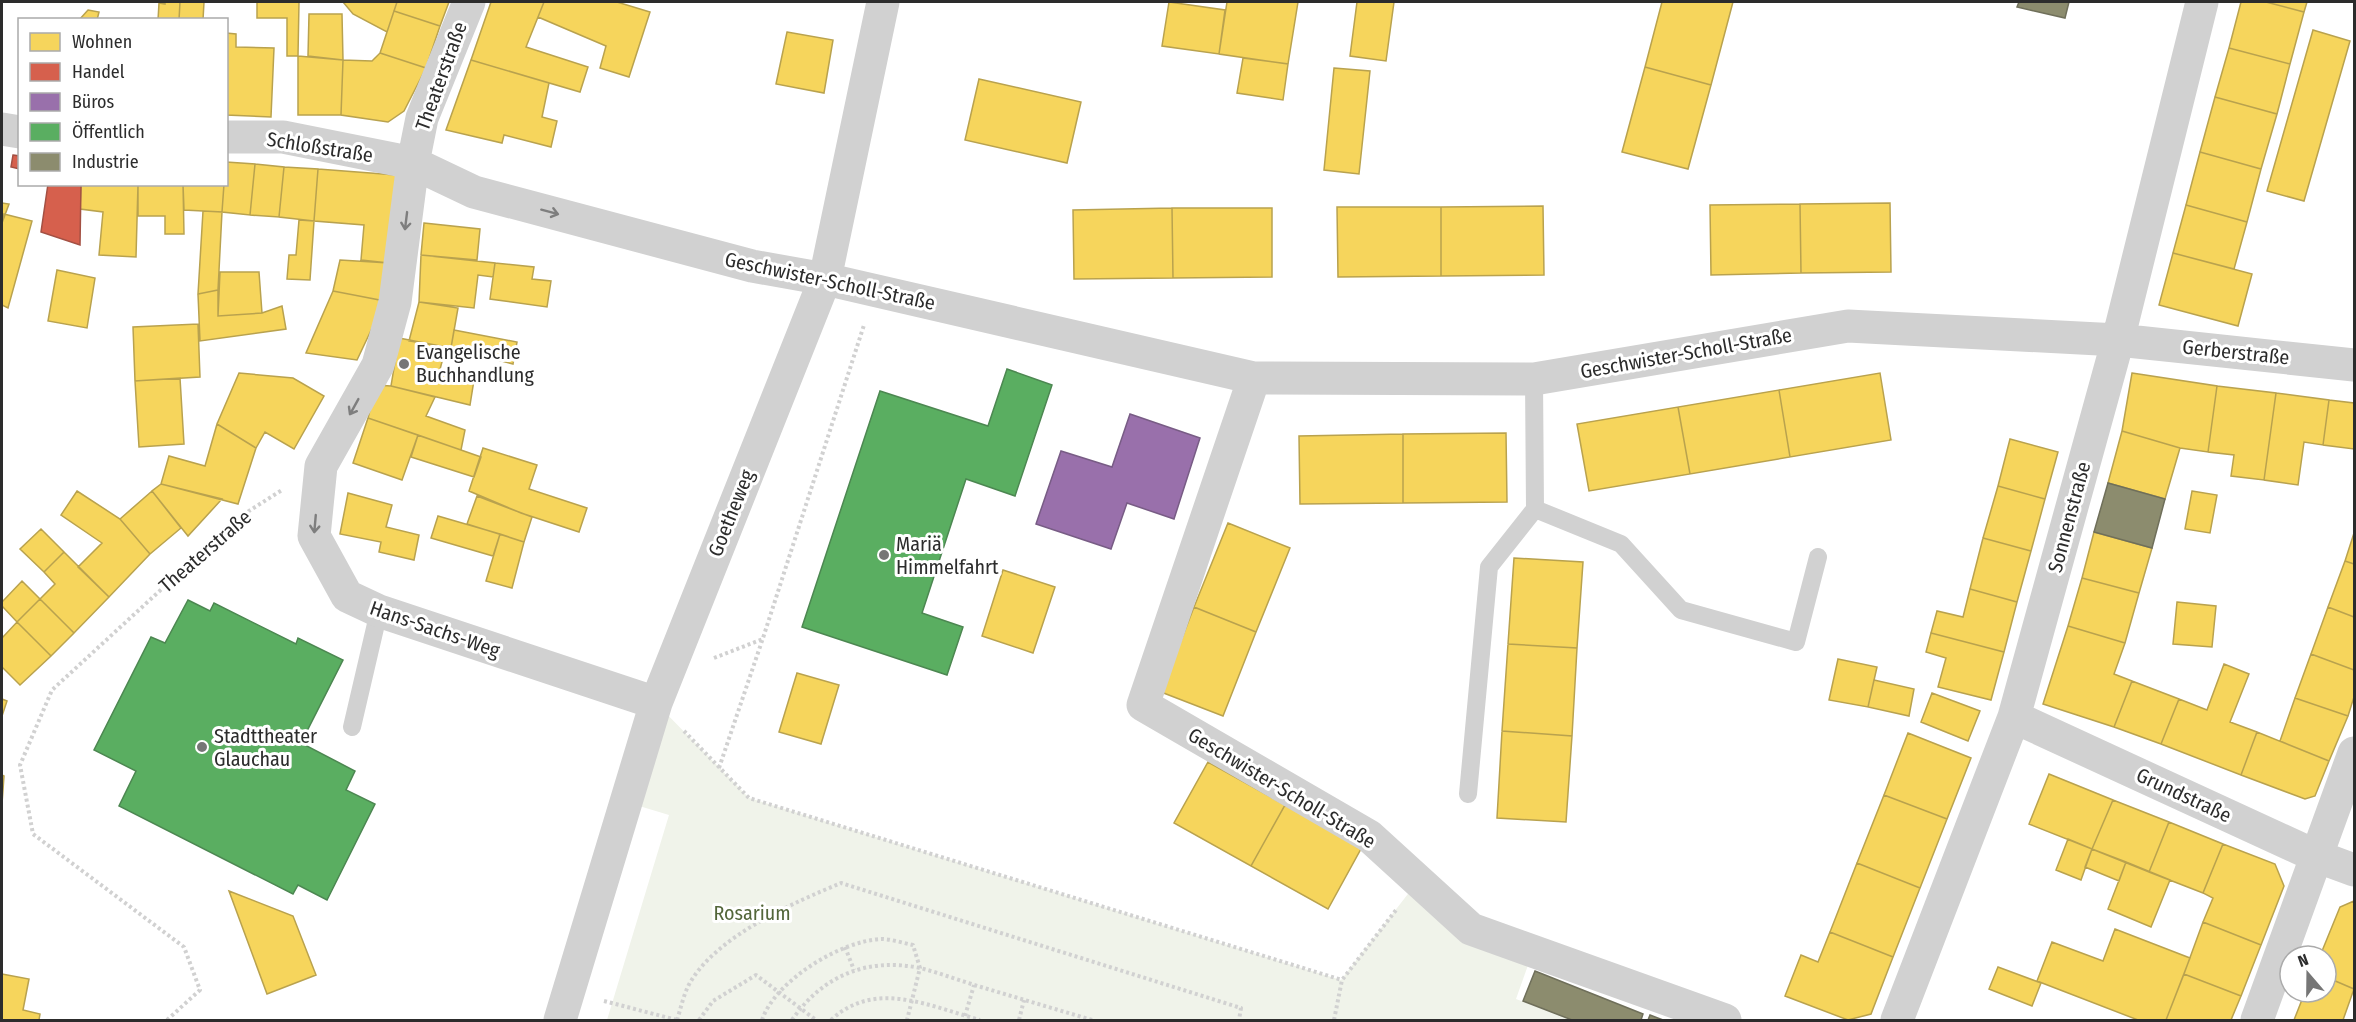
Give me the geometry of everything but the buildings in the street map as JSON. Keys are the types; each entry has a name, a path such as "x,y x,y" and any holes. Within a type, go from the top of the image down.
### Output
{"street":[{"name":"Theaterstraße","path":"321,466 378,365 395,302 413,163 422,118 469,2"},
{"name":"Goetheweg","path":"564,1006 656,703 825,279 883,2"},
{"name":"Sonnenstraße","path":"1897,1020 2014,717 2118,340 2202,2"},
{"path":"2,129 18,132"},
{"name":"Schloßstraße","path":"228,137 283,137 413,163"},
{"name":"Geschwister-Scholl-Straße","path":"413,163 474,192 752,266 876,290 1254,378 1534,379 1848,326 2118,340"},
{"name":"Gerberstraße","path":"2118,340 2355,365"},
{"name":"Geschwister-Scholl-Straße","path":"1254,378 1143,705 1369,836 1471,928 1725,1020"},
{"name":"Hans-Sachs-Weg","path":"321,466 314,536 347,596 379,611 656,703"},
{"name":"Grundstraße","path":"2014,717 2316,856 2355,870"},
{"path":"2257,1020 2355,753"}],"lane":[{"path":"1468,794 1489,567 1534,509 1534,379"},
{"path":"1534,509 1621,544 1681,610 1796,642 1818,557"},
{"path":"352,727 379,611"}],"path":[{"path":"719,768 764,638 876,290"},
{"name":"Theaterstraße","path":"167,1020 200,990 184,946 33,834 20,765 52,690 242,516 321,466"},
{"path":"656,703 749,798 1342,980"},
{"path":"1334,1020 1342,980 1418,881"},
{"path":"564,1006 677,1020 690,981 720,948 789,904 842,883 1241,1008 1239,1020"},
{"path":"762,1020 780,993 811,964 845,947 881,939 913,945 920,968 907,1020"},
{"path":"845,947 854,970"},
{"path":"792,1020 800,1008 825,984 854,970 885,964 920,968 1078,1018 1092,1020"},
{"path":"699,1020 713,1001 756,975 816,1020"},
{"path":"965,1016 974,985"},
{"path":"831,1020 838,1013 862,1001 891,997 980,1020"},
{"path":"1019,1020 1024,1000"}],"green space":[{"name":"Rosarium","path":"656,703 749,798 1341,980 1418,881 1533,951 1516,999 1572,1020 607,1020 669,815 626,802"}],"place":[{"name":"Evangelische Buchhandlung","path":"404,364"},
{"name":"Mariä Himmelfahrt","path":"884,555"},
{"name":"Stadttheater Glauchau","path":"202,747"}]}
